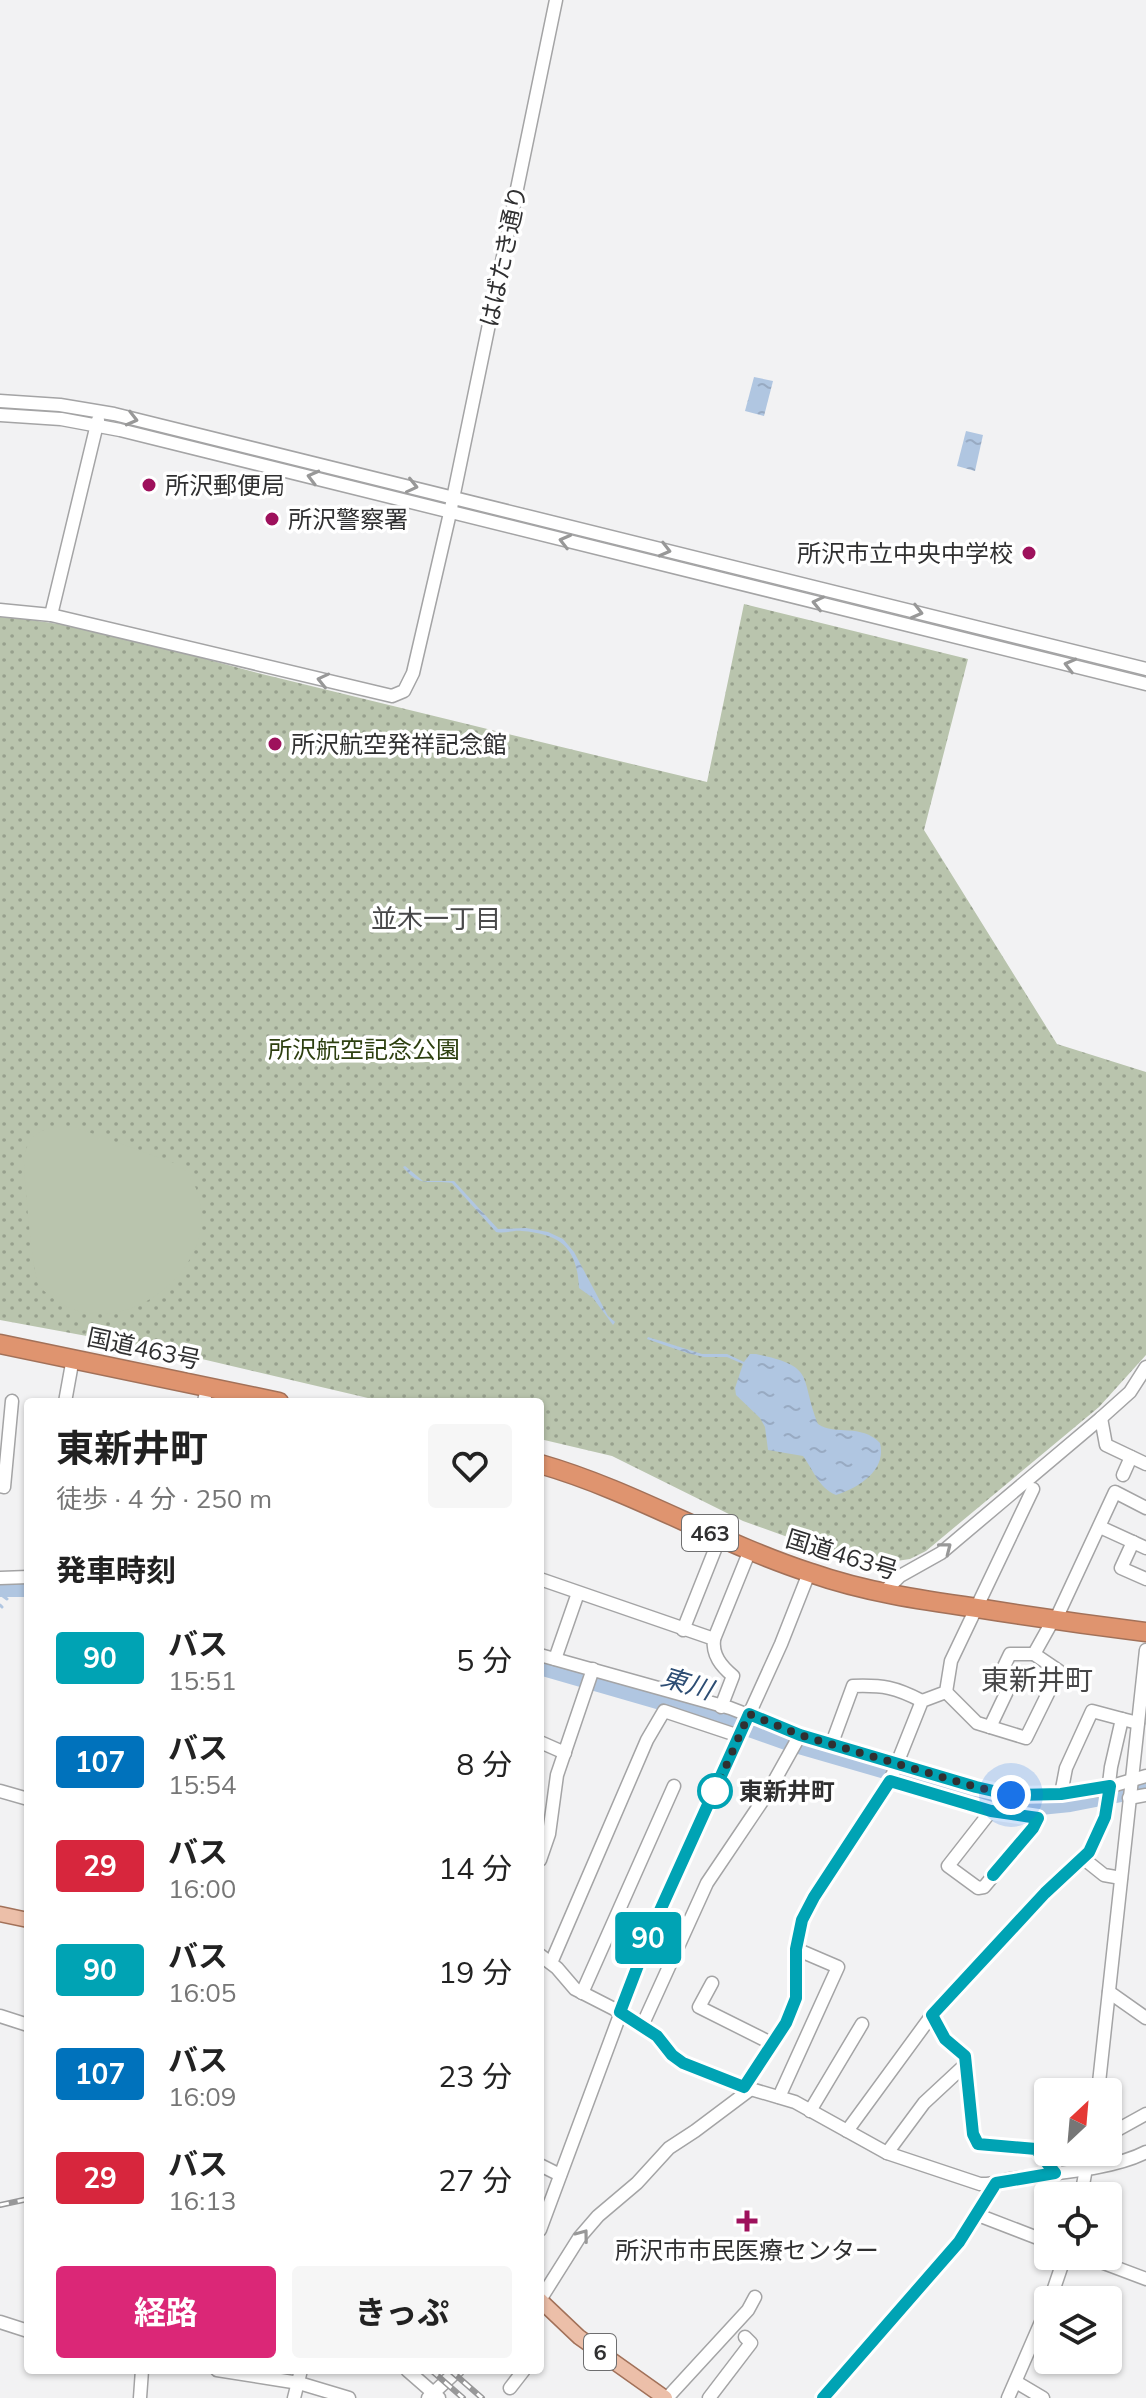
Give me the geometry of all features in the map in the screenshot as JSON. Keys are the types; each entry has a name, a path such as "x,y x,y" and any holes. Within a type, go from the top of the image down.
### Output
{"highway":[{"name":"国道463号","path":"0,1344 73,1358 206,1394 242,1398"},
{"name":"国道463号","path":"544,1465 612,1489 809,1573 883,1593 1054,1621 1146,1632"}],"main road":[{"path":"0,1914 24,1919"},
{"name":"6","path":"544,2304 579,2337 661,2396"}],"street":[{"name":"はばたき通り","path":"51,615 392,696 399,695 411,680 450,513 556,0"},
{"path":"0,401 60,405 98,419 450,513 1146,684"},
{"path":"0,415 98,419 453,496 1146,669"},
{"path":"0,610 51,615 98,419"},
{"path":"66,1398 73,1358"},
{"path":"883,1593 900,1576 941,1553 1101,1418 1130,1392 1146,1367"},
{"path":"0,1486 4,1487 12,1401"},
{"path":"1101,1418 1106,1445 1146,1464"},
{"path":"1123,1475 1131,1457"},
{"path":"946,1692 951,1661 1033,1489"},
{"path":"1034,1654 1054,1621 1115,1492 1146,1508"},
{"path":"1100,1527 1146,1548"},
{"path":"683,1630 720,1537"},
{"path":"1133,1542 1121,1568 1146,1579"},
{"path":"721,1707 733,1676 719,1660 713,1646 714,1639 750,1550"},
{"path":"544,2219 653,1926 809,1573"},
{"path":"0,1578 24,1577"},
{"path":"544,1580 714,1639"},
{"path":"555,1659 578,1593"},
{"path":"1100,2078 1146,1650"},
{"path":"946,1692 971,1719 990,1727 1026,1738 1059,1671 1034,1654 1010,1654 998,1679 1010,1685 990,1727"},
{"path":"544,1656 721,1707 744,1725"},
{"path":"546,1808 592,1671"},
{"path":"832,1743 853,1686 883,1685 922,1701 946,1692"},
{"path":"544,2294 579,2238 598,2216 637,2183 669,2148 747,2088 786,2023 796,1998 796,1949 802,1920 894,1772 922,1701"},
{"path":"991,1811 948,1866 978,1888 984,1887 1038,1818 991,1811 832,1743 798,1740 744,1725 664,1711 641,1752 546,1959 575,1989 620,2012 657,2036 683,2063 747,2088 795,2102 887,2153 980,2184 1086,2169 1146,2152"},
{"path":"1061,1794 1066,1768 1092,1711 1138,1723"},
{"path":"847,2131 932,2015 1045,1893 1084,1859 1100,1829 1122,1719"},
{"path":"642,2026 707,1883 798,1740"},
{"path":"544,1744 565,1753"},
{"path":"894,1772 1011,1795 1109,1793 1130,1789 1146,1776"},
{"path":"582,1993 674,1786"},
{"path":"1130,1789 1146,1795"},
{"path":"0,1791 24,1798"},
{"path":"1084,1859 1104,1875 1121,1878"},
{"path":"779,2097 838,1967 796,1949"},
{"path":"712,1983 699,2007 773,2044"},
{"path":"1109,1992 1146,2018"},
{"path":"932,2015 945,2039 965,2056 973,2134 978,2144 1036,2149 1055,2173"},
{"path":"0,2016 24,2024"},
{"path":"810,2111 862,2024"},
{"path":"887,2153 924,2103 966,2064"},
{"path":"1122,2127 1146,2114"},
{"path":"1084,2182 1087,2166"},
{"path":"544,2167 560,2175"},
{"path":"823,2398 943,2261 978,2215 996,2183"},
{"path":"978,2215 1034,2237"},
{"path":"1122,2270 1146,2279"},
{"path":"661,2396 748,2310 755,2297"},
{"path":"0,2322 24,2330"},
{"path":"709,2398 751,2343 745,2337"},
{"path":"1008,2398 1034,2339"},
{"path":"140,2398 142,2374"},
{"path":"272,2374 300,2376 349,2398"},
{"path":"411,2374 433,2396 454,2374"},
{"path":"510,2388 521,2374"},
{"path":"294,2398 300,2376"},
{"path":"1016,2382 1043,2398"}],"green space":[{"name":"所沢航空記念公園","path":"744,604 968,659 924,830 1057,1044 1146,1072 1146,1355 1099,1407 926,1551 910,1559 883,1563 840,1556 743,1521 612,1456 544,1440 544,1398 368,1398 168,1351 0,1320 0,617 101,632 707,782"},
{"path":"56,1126 74,1127 177,1164 194,1184 199,1199 201,1226 194,1252 179,1275 158,1294 134,1307 107,1314 81,1312 56,1300 38,1284 24,1157 34,1136"}],"water":[{"path":"754,377 773,381 764,416 745,411"},
{"path":"966,431 983,435 975,471 957,466"},
{"path":"405,1166 423,1181 454,1181 498,1229 526,1228 548,1232 563,1239 574,1252 608,1316 615,1322 613,1325 593,1298 579,1288 575,1263 565,1246 536,1233 496,1232 452,1183 420,1181 409,1174"},
{"path":"648,1337 702,1354 727,1354 744,1362 750,1354 756,1354 789,1364 803,1376 818,1424 865,1433 880,1443 881,1453 875,1470 853,1488 836,1495 830,1492 803,1456 768,1450 765,1427 760,1418 736,1395 735,1388 743,1364 727,1357 687,1353"}],"waterway":[{"name":"東川","path":"0,1588 24,1588"},
{"path":"0,1594 7,1599"},
{"name":"東川","path":"544,1667 982,1798 1030,1807 1070,1803 1146,1788"}],"railway":[{"path":"0,2205 24,2200"},
{"path":"436,2374 463,2398"},
{"path":"455,2374 482,2398"}],"bus line":[{"name":"90","path":"823,2398 959,2242 996,2183 1055,2173 1036,2149 978,2144 973,2134 965,2056 945,2039 932,2015 1045,1893 1084,1859 1105,1817 1110,1786 1061,1794 1011,1795 800,1735 749,1714 653,1926 620,2012 657,2036 683,2063 744,2087 786,2023 796,1998 796,1949 802,1920 890,1781 991,1811 1038,1818 993,1875"}],"place":[{"name":"所沢郵便局","path":"149,485"},
{"name":"所沢警察署","path":"272,519"},
{"name":"所沢市立中央中学校","path":"1029,553"},
{"name":"所沢航空発祥記念館","path":"275,744"},
{"name":"東新井町","path":"715,1791"},
{"name":"所沢市市民医療センター","path":"747,2221"}],"district":[{"name":"並木一丁目","path":"436,918"},
{"name":"東新井町","path":"1037,1679"}],"route":[{"path":"715,1791 749,1714 800,1735 1011,1795"}]}
